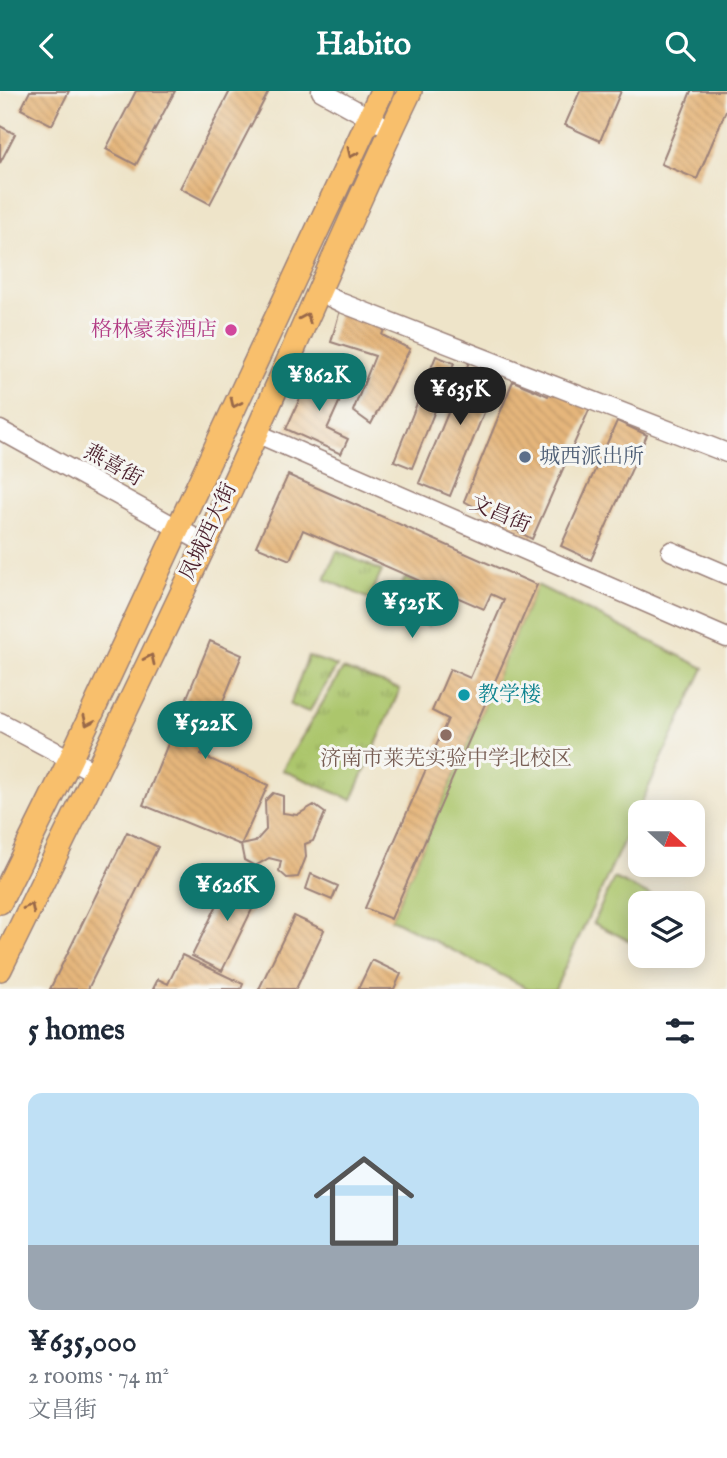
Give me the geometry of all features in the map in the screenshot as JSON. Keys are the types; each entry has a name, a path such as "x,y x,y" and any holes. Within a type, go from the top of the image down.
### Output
{"main road":[{"name":"凤城西大街","path":"0,902 70,759 382,91"},
{"name":"凤城西大街","path":"0,969 96,773 256,433 317,291 410,91"}],"street":[{"path":"321,91 391,130"},
{"path":"317,291 727,453"},
{"name":"燕喜街","path":"0,431 204,543"},
{"name":"文昌街","path":"256,433 727,638"},
{"path":"671,551 727,575"},
{"path":"0,722 96,773"}],"green space":[{"path":"337,551 382,571 369,599 325,579"},
{"path":"405,578 443,595 429,626 391,609"},
{"path":"537,585 704,668 643,800 628,800 628,832 555,989 529,989 391,919"},
{"path":"308,656 337,666 309,712 290,705"},
{"path":"343,669 400,689 352,800 282,770"},
{"path":"614,878 641,891 628,891 628,940 593,923"}],"building":[{"path":"30,91 69,91 52,125 21,109"},
{"path":"136,91 175,91 136,165 106,149"},
{"path":"230,91 269,91 210,204 180,188"},
{"path":"580,91 621,91 600,141 565,125"},
{"path":"691,91 727,91 727,108 697,179 661,164"},
{"path":"0,126 15,134 0,163"},
{"path":"342,303 387,321 382,335 410,349 371,424 353,411 375,356 331,342"},
{"path":"436,356 454,363 412,468 394,461"},
{"path":"469,362 503,366 450,496 419,483"},
{"path":"312,372 346,387 327,429 348,439 341,454 286,429"},
{"name":"城西派出所","path":"513,381 548,396 553,385 593,401 532,539 464,501"},
{"path":"617,421 647,435 591,560 561,546"},
{"name":"教学楼","path":"288,475 537,585 391,919 365,908 448,719 432,711 450,669 470,678 504,600 491,594 484,609 303,530 290,560 256,546"},
{"path":"210,641 242,655 201,755 268,785 241,845 143,805"},
{"path":"273,793 283,796 283,813 297,815 314,805 325,813 313,841 305,844 306,857 298,877 287,878 279,871 281,861 269,858 255,866 244,860 241,845 255,842 266,830 265,801"},
{"path":"127,832 158,847 88,989 50,989"},
{"path":"232,874 262,889 222,971 192,956"},
{"path":"311,874 338,886 332,900 306,889"},
{"path":"294,916 324,930 296,989 259,989"},
{"path":"182,955 243,984 241,989 153,989 158,979 168,984"},
{"path":"372,960 401,974 394,989 358,989"}],"place":[{"name":"格林豪泰酒店","path":"231,330"},
{"name":"城西派出所","path":"525,457"},
{"name":"教学楼","path":"464,695"},
{"name":"济南市莱芜实验中学北校区","path":"446,735"}]}
